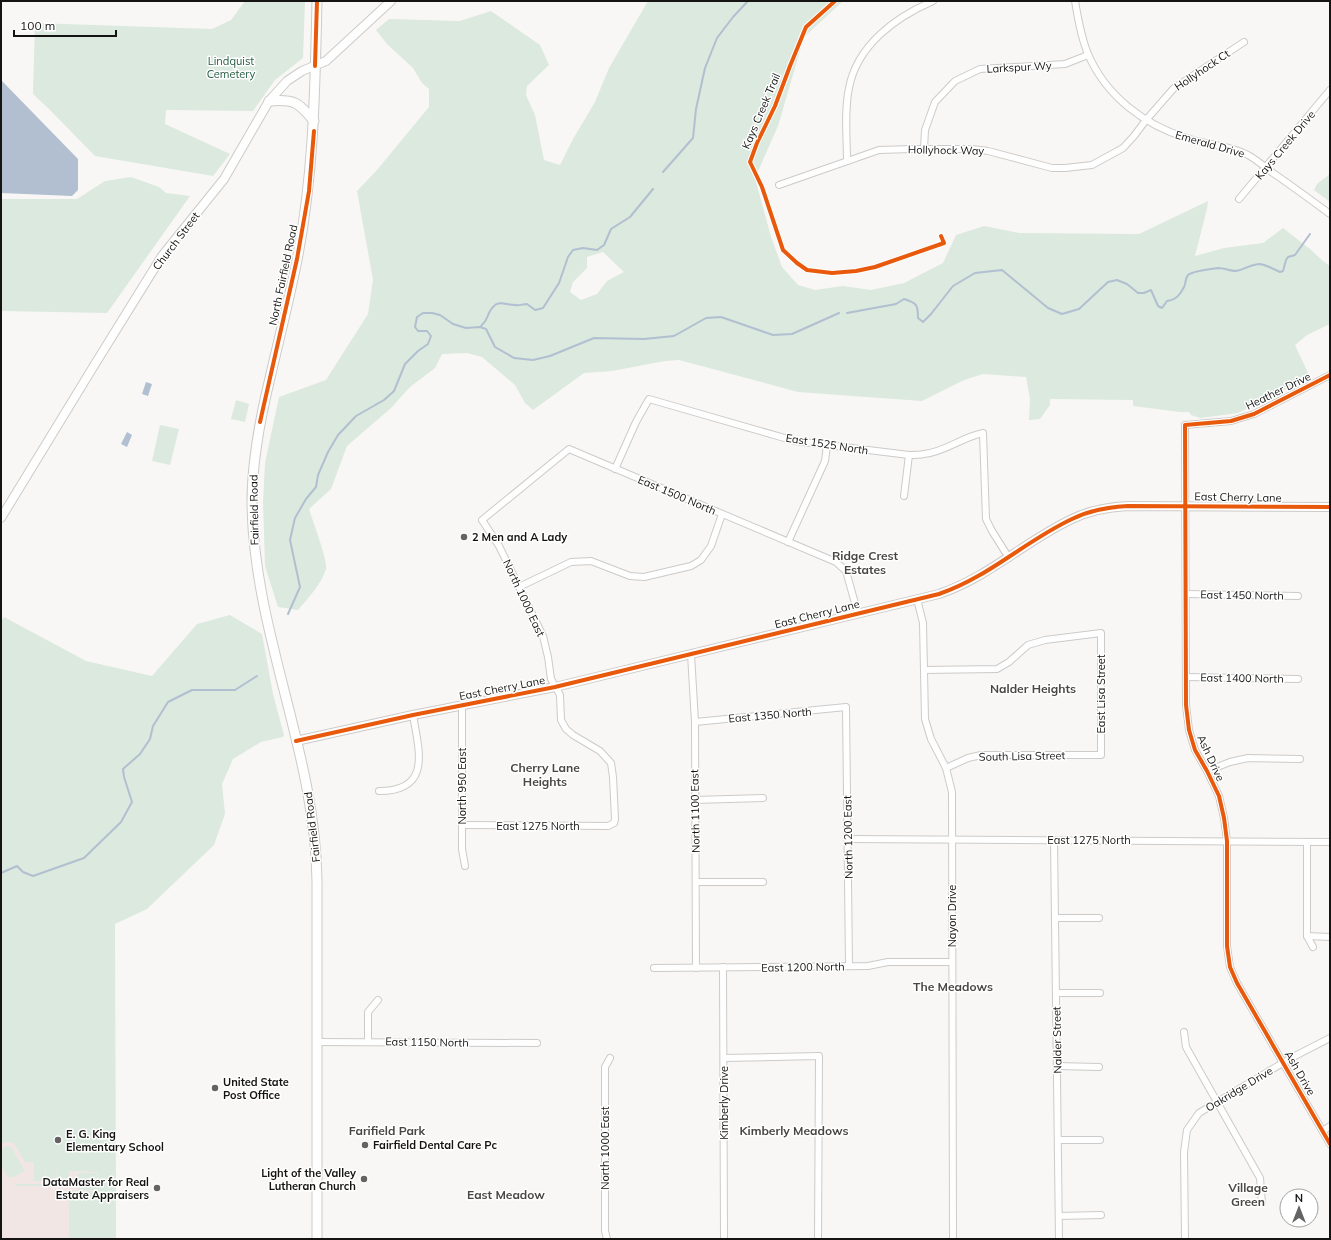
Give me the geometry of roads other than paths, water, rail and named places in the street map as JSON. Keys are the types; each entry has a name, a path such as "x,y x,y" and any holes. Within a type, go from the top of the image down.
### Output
{"main road":[{"name":"North Fairfield Road","path":"260,422 297,259 309,191 314,121 317,1"},
{"path":"269,101 283,100 296,103 302,106 314,121"},
{"name":"Fairfield Road","path":"260,422 254,464 252,502 255,553 270,639 310,801 316,844 317,1239"}],"street":[{"name":"Church Street","path":"1,518 162,256 224,179 269,101 287,81 302,71 326,61 391,1"},
{"path":"847,161 846,114 849,87 857,64 875,40 893,23 933,1"},
{"name":"Emerald Drive","path":"1075,1 1081,32 1088,55 1105,84 1132,110 1146,120 1175,135 1192,140 1226,146 1249,155 1330,214"},
{"name":"Hollyhock Ct","path":"1146,120 1174,88 1244,42"},
{"name":"Larkspur Wy","path":"924,149 925,130 935,102 955,81 980,69 1065,64 1088,55"},
{"name":"Kays Creek Drive","path":"1239,199 1330,90"},
{"name":"Hollyhock Way","path":"779,185 879,150 972,149 988,151 1052,168 1092,165 1123,148 1146,120"},
{"name":"Heather Drive","path":"1185,424 1231,421 1254,414 1330,375"},
{"name":"East 1525 North","path":"615,469 636,422 649,400 795,441 908,455 925,454 940,450 982,433 986,519 1009,558"},
{"name":"Ash Drive","path":"1185,424 1186,705 1188,730 1195,750 1219,796 1224,818 1227,841 1227,946 1230,967 1237,983 1330,1144"},
{"path":"788,542 825,461 827,445"},
{"name":"East 1500 North","path":"482,520 568,449 836,562 846,571 858,614"},
{"path":"904,496 908,455"},
{"name":"East Cherry Lane","path":"296,741 413,715 555,687 858,614 957,588 1009,558 1052,529 1073,518 1092,511 1112,507 1128,506 1330,507"},
{"path":"519,587 571,562 591,561 630,576 644,577 691,566 701,560 710,546 722,514"},
{"name":"North 1000 East","path":"482,520 499,546 543,636 551,679 560,695 561,720 566,729 573,736 600,751 611,763 614,778 614,823"},
{"name":"East 1450 North","path":"1186,594 1298,596"},
{"name":"Nayon Drive","path":"917,599 923,623 925,719 931,739 946,768 952,792 953,1239"},
{"name":"East Lisa Street","path":"924,670 997,669 1009,662 1028,645 1045,640 1101,633 1101,755"},
{"name":"North 1100 East","path":"691,654 695,722 694,800 696,968"},
{"name":"East 1400 North","path":"1186,677 1298,679"},
{"name":"North 950 East","path":"462,705 462,849 465,866"},
{"name":"East 1350 North","path":"695,722 846,708"},
{"name":"North 1200 East","path":"846,708 849,966"},
{"path":"379,791 393,791 402,788 411,782 416,774 419,767 420,756 413,715"},
{"name":"South Lisa Street","path":"946,768 968,758 981,755 1101,755"},
{"path":"1207,771 1230,762 1248,758 1300,759"},
{"path":"694,800 763,798"},
{"name":"East 1275 North","path":"462,825 608,826 614,823"},
{"name":"East 1275 North","path":"848,839 1330,842"},
{"name":"Nalder Street","path":"1054,840 1059,1239"},
{"path":"1307,842 1307,936 1313,947"},
{"path":"696,882 763,882"},
{"path":"1055,918 1099,918"},
{"path":"1307,936 1330,937"},
{"name":"East 1200 North","path":"654,968 868,966 888,962 952,962"},
{"name":"Kimberly Drive","path":"723,967 724,1239"},
{"path":"1056,993 1100,993"},
{"path":"368,1041 368,1012 378,1000"},
{"path":"1184,1032 1186,1047 1260,1178 1262,1204"},
{"name":"Oakridge Drive","path":"1185,1239 1184,1152 1188,1130 1200,1113 1283,1063 1330,1038"},
{"name":"East 1150 North","path":"317,1042 368,1041 537,1043"},
{"path":"724,1058 819,1056 818,1239"},
{"name":"North 1000 East","path":"607,1239 605,1231 605,1067 610,1058"},
{"path":"1057,1066 1099,1067"},
{"path":"1323,1131 1330,1126"},
{"path":"1058,1140 1100,1140"},
{"path":"1059,1216 1101,1214"}],"water":[{"path":"1,80 78,159 78,190 72,196 1,193"},
{"path":"146,382 152,384 148,396 142,394"},
{"path":"127,432 132,435 127,447 121,444"}],"waterway":[{"path":"663,172 693,138 696,109 705,68 717,38 733,17 748,1"},
{"path":"481,326 493,307 499,303 516,305 527,304 535,310 543,308 559,283 568,257 573,250 583,248 597,250 604,245 611,229 630,217 653,189"},
{"path":"847,313 896,304 904,299 916,305 918,310 918,318 923,322 953,286 975,273 1002,270 1048,308 1062,314 1079,309 1108,282 1117,280 1127,284 1138,293 1144,293 1151,290 1158,306 1162,308 1167,301 1173,300 1179,295 1184,287 1187,276 1193,272 1218,268 1236,271 1260,264 1280,272 1283,271 1288,257 1295,255 1310,234"},
{"path":"288,614 300,587 290,540 295,518 306,499 316,487 318,475 328,452 338,435 356,416 384,400 394,391 405,364 418,351 428,344 431,336 427,331 418,331 415,327 417,317 423,313 440,315 453,324 466,328 480,327 486,329 495,347 514,358 533,360 550,356 594,338 644,339 674,336 706,318 721,317 773,335 792,334 839,313"},
{"path":"1,873 17,866 23,872 33,876 84,858 121,822 132,802 123,769 140,754 150,739 153,726 168,702 192,690 235,690 257,676"}],"place":[{"name":"2 Men and A Lady","path":"464,537"},
{"name":"United State Post Office","path":"215,1088"},
{"name":"E. G. King Elementary School","path":"58,1140"},
{"name":"Fairfield Dental Care Pc","path":"365,1145"},
{"name":"Light of the Valley Lutheran Church","path":"364,1179"},
{"name":"DataMaster for Real Estate Appraisers","path":"157,1188"}],"district":[{"name":"Ridge Crest Estates","path":"865,562"},
{"name":"Nalder Heights","path":"1033,688"},
{"name":"Cherry Lane Heights","path":"545,774"},
{"name":"The Meadows","path":"953,986"},
{"name":"Farifield Park","path":"387,1130"},
{"name":"Kimberly Meadows","path":"794,1130"},
{"name":"East Meadow","path":"506,1194"},
{"name":"Village Green","path":"1248,1194"}],"park label":[{"name":"Lindquist Cemetery","path":"231,67"}]}
